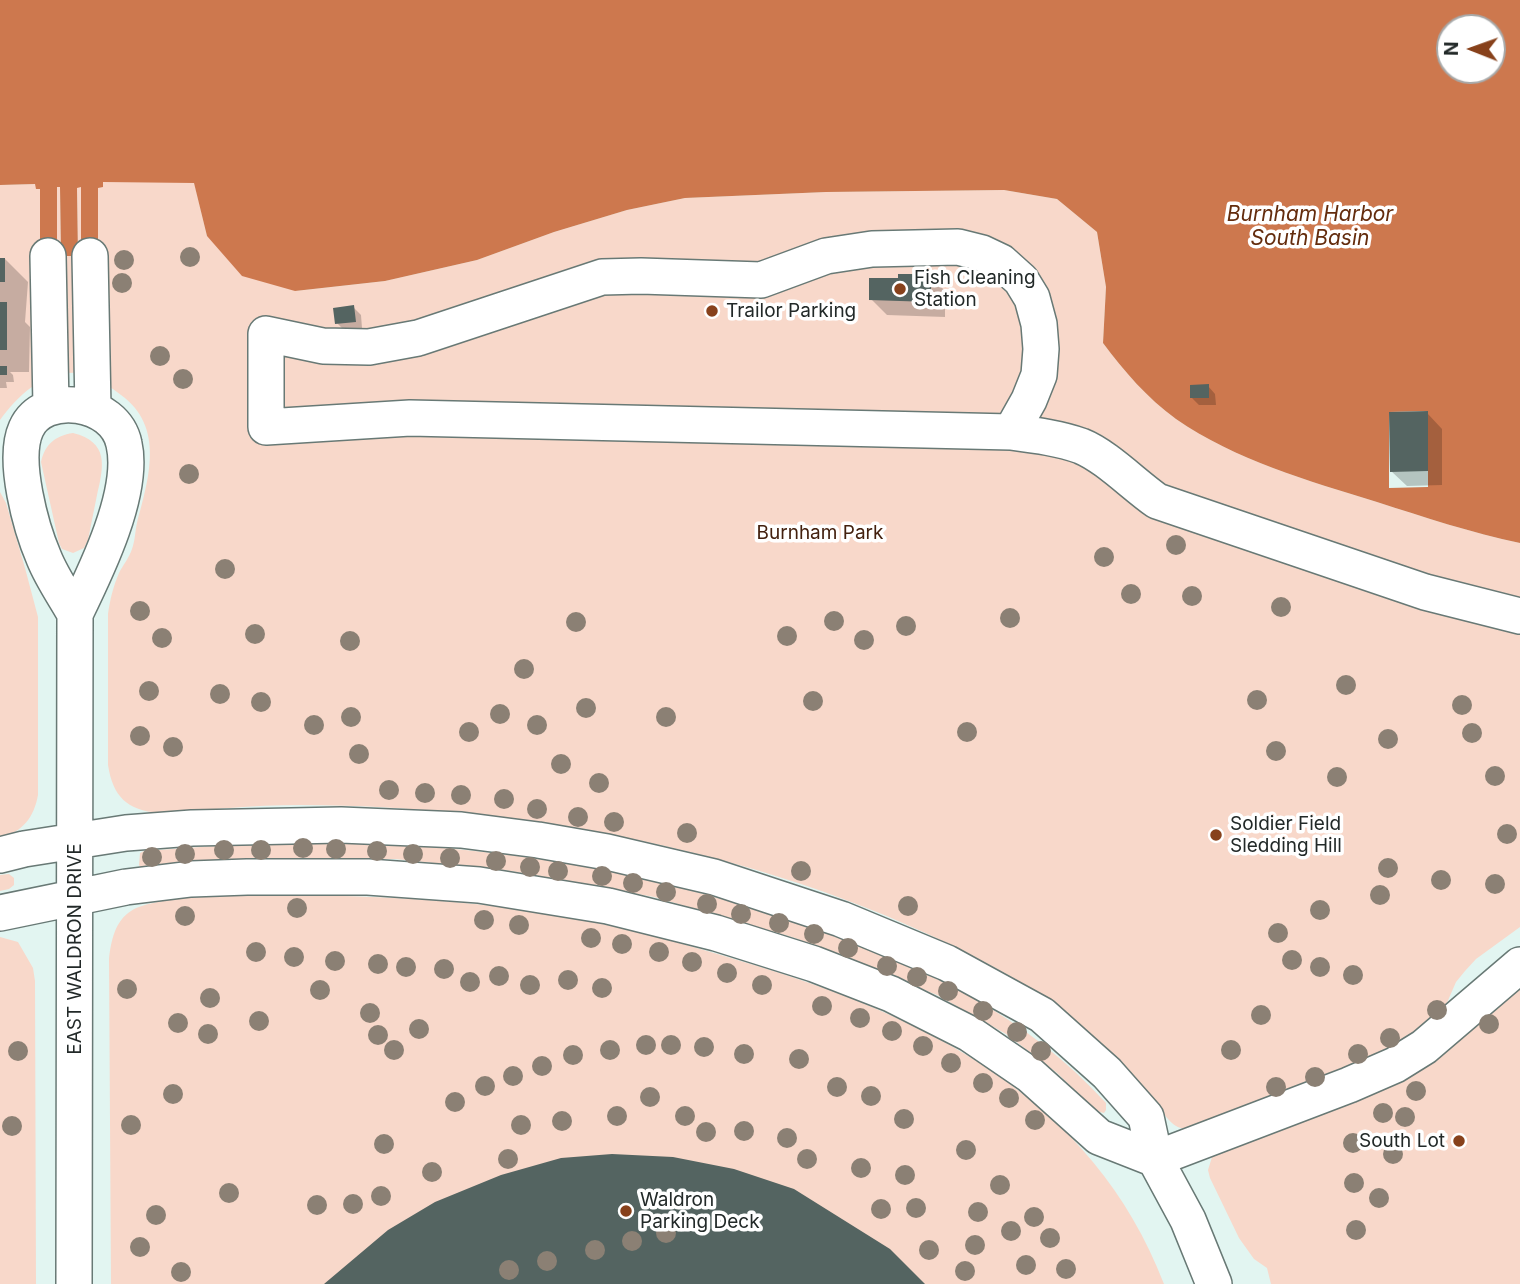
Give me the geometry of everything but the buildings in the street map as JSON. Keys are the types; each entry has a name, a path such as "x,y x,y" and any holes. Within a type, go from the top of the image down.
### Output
{"street":[{"path":"1011,432 1039,375 1040,337 1032,298 1021,280 1001,262 982,253 958,247 872,249 826,256 761,280 641,275 602,277 418,338 369,347 323,346 266,334 266,427 410,418 1011,432 1081,446 1102,458 1157,501 1208,520 1424,592 1520,616"},
{"path":"69,256 72,407"},
{"name":"EAST WALDRON DRIVE","path":"74,1284 75,614 105,552 127,464 124,442 118,427 108,416 72,407 37,414 26,429 19,458 26,497 44,558 75,614"},
{"path":"0,855 75,841 192,828 341,825 461,830 607,852 714,877 841,919 947,963 1042,1016 1107,1073 1146,1117 1155,1159 1188,1220 1214,1284"},
{"path":"0,913 75,897 191,879 368,877 479,886 608,906 716,933 814,964 891,994 970,1034 1030,1075 1098,1137 1155,1159 1395,1065 1424,1047 1520,965"}],"green space":[{"name":"Burnham Park","path":"102,182 194,182 207,236 295,291 385,281 477,260 554,232 627,210 685,198 826,192 1004,190 1057,199 1097,232 1106,287 1103,343 1136,384 1176,419 1223,446 1273,468 1448,524 1520,543 1520,927 1476,959 1465,971 1434,1023 1383,1054 1193,1130 1173,1124 1115,1057 1062,1010 1010,976 929,935 844,899 756,870 666,846 574,828 482,815 300,805 159,813 130,805 123,800 114,786 108,765 108,614 117,578 133,546 146,489 150,454 144,422 135,408 121,395 96,378 79,373 55,375 44,380 24,393 0,420 0,185 35,184 40,188 40,256 57,256 57,187 60,187 61,256 78,256 77,187 81,187 81,256 98,255 98,187"},
{"path":"73,433 93,442 101,456 102,465 88,540 84,548 73,553 62,549 59,543 41,462 45,450 52,442"},
{"path":"0,492 6,503 38,617 38,795 34,810 21,828 0,838"},
{"path":"354,842 484,852 583,866 703,894 820,931 900,962 975,999 1010,1021 1076,1072 1106,1103 1106,1110 1104,1113 1096,1111 1057,1073 1006,1034 937,995 795,938 654,897 511,871 395,859 246,859 141,868 139,865 140,853 144,851 242,844"},
{"path":"9,874 14,878 14,885 0,891 0,875"},
{"path":"290,895 448,901 594,922 744,962 811,983 876,1009 937,1038 995,1073 1047,1114 1094,1163 1133,1219 1164,1284 111,1284 109,959 118,926 131,911 163,901"},
{"path":"0,937 18,942 33,968 35,981 36,1284 0,1284"},
{"path":"1520,983 1520,1284 1271,1284 1267,1268 1254,1259 1239,1238 1210,1178 1208,1170 1212,1157"}],"water":[{"name":"Burnham Harbor South Basin","path":"0,0 1520,0 1520,543 1448,524 1273,468 1223,446 1176,419 1136,384 1103,343 1106,287 1097,232 1057,199 1004,190 826,192 685,198 627,210 554,232 477,260 385,281 295,291 242,276 207,236 194,183 103,182 103,187 98,188 98,256 81,256 81,187 77,188 78,256 61,256 60,187 57,187 57,256 40,257 40,189 36,189 35,184 0,185"}],"pier":[{"path":"1428,411 1428,487 1389,488 1389,412"}],"place":[{"name":"Fish Cleaning Station","path":"900,289"},
{"name":"Trailor Parking","path":"712,311"},
{"name":"Soldier Field Sledding Hill","path":"1216,835"},
{"name":"South Lot","path":"1459,1141"},
{"name":"Waldron Parking Deck","path":"626,1211"}]}
